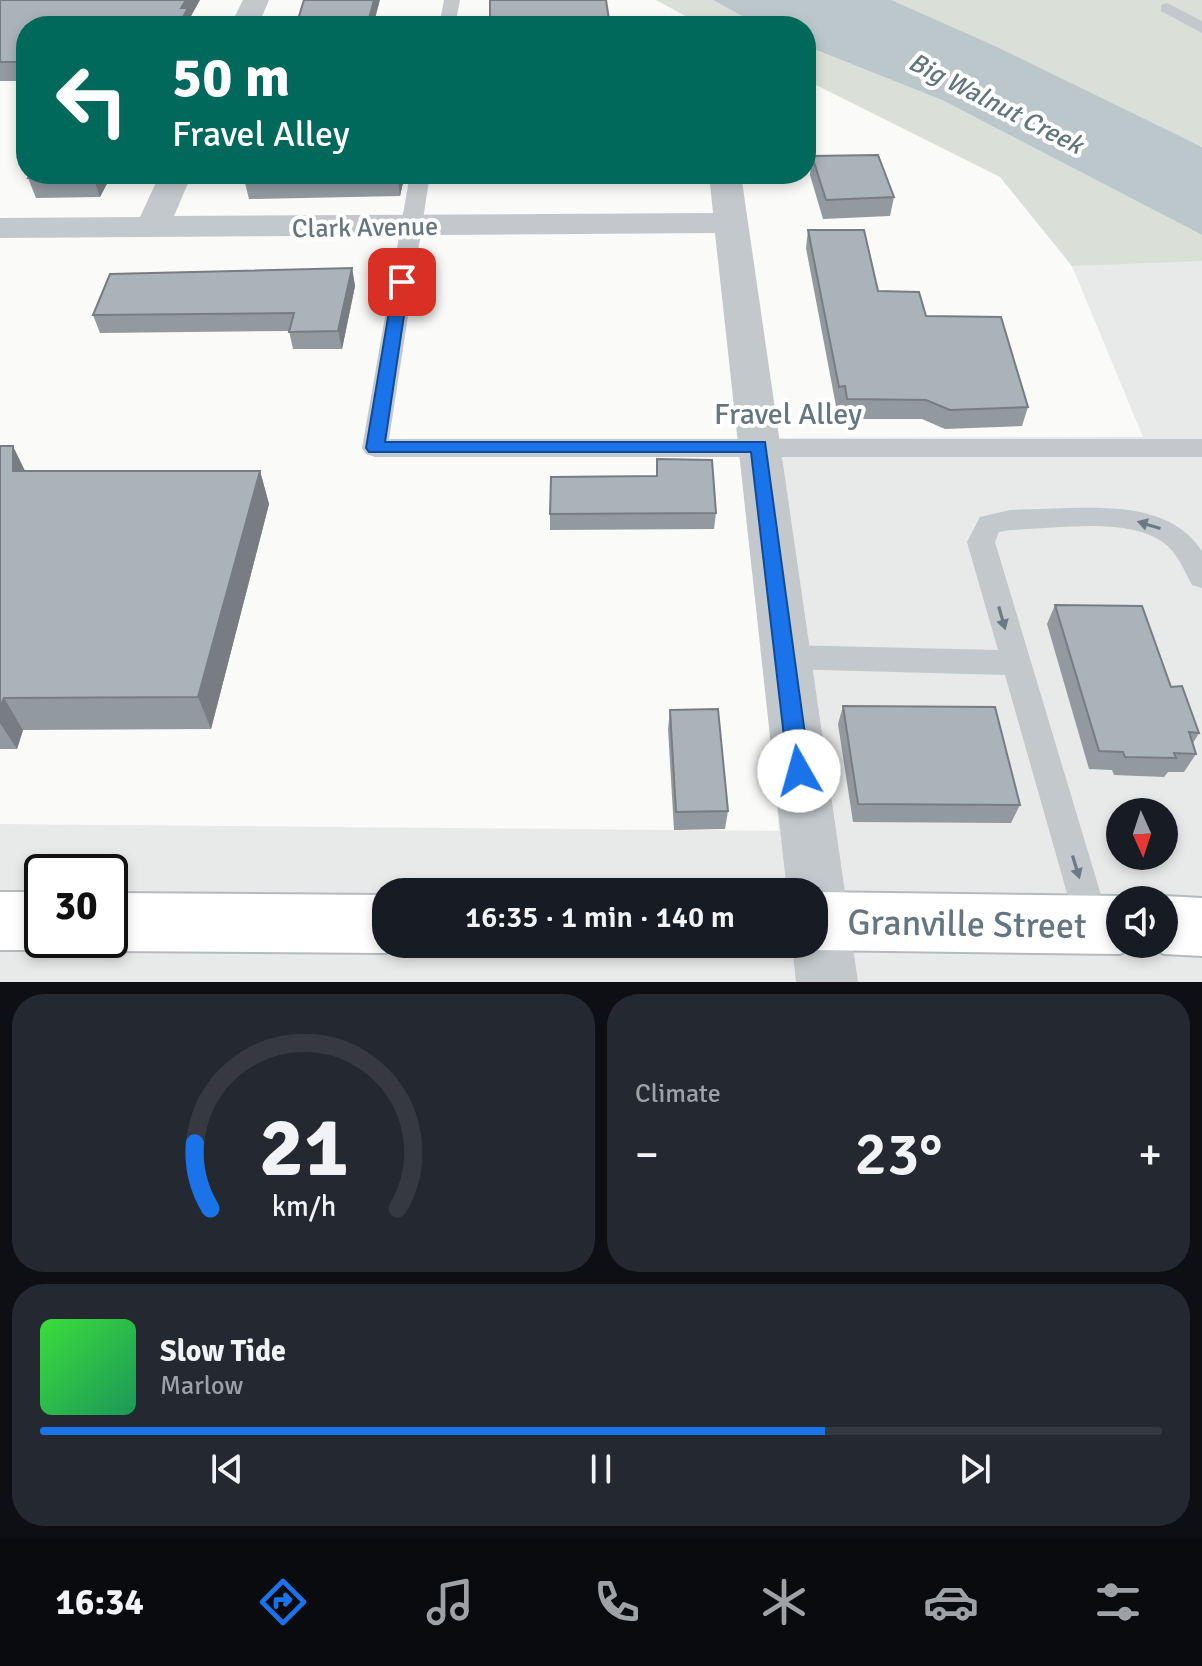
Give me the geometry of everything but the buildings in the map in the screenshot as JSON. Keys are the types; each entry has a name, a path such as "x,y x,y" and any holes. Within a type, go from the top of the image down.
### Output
{"main road":[{"path":"0,921 24,921"},
{"name":"Granville Street","path":"828,921 1106,925"},
{"path":"128,922 372,924"},
{"path":"1178,926 1202,927"}],"street":[{"path":"152,228 172,184"},
{"path":"726,184 811,878"},
{"name":"Clark Avenue","path":"0,228 731,223"},
{"path":"823,958 827,982"}],"lane":[{"path":"1167,8 1202,28"},
{"path":"411,226 418,184"},
{"name":"Fravel Alley","path":"411,226 375,448 1202,448"},
{"path":"1106,922 1014,663 981,542 989,524 1010,520 1148,522 1172,534 1191,555 1202,577"},
{"path":"785,657 1014,663"}],"shaded area":[{"path":"656,0 713,0 742,16 686,16"},
{"path":"874,0 1202,0 1202,147 1198,145"},
{"path":"816,50 942,100 1202,235 1202,261 1072,266 1000,177 816,85"},
{"path":"1198,259 1202,261 1202,982 0,982 0,824 779,831 744,438 1143,437 1072,266"}],"water":[{"name":"Big Walnut Creek","path":"713,0 891,0 995,46 1202,147 1202,235 942,100 816,50 816,16 742,16"}],"route":[{"path":"402,282 375,448 759,446 799,771"}]}
